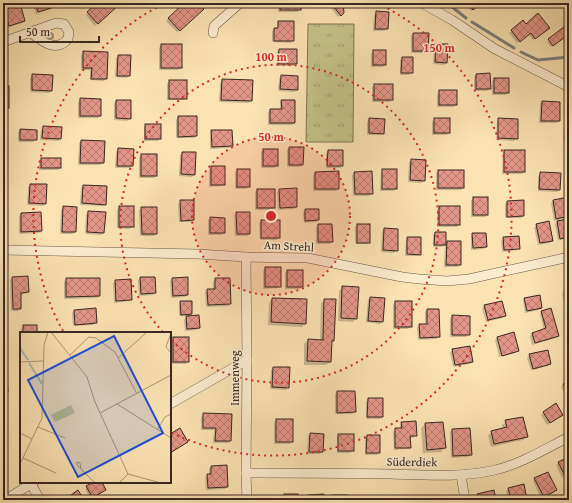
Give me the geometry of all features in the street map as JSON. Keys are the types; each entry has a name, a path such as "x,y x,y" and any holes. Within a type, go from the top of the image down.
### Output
{"street":[{"path":"213,34 214,26 240,3"},
{"path":"422,3 452,20 495,49 569,87"},
{"path":"3,42 31,33"},
{"name":"Am Strehl","path":"3,250 308,258 419,279 447,281 469,279 569,258"},
{"name":"Immenweg","path":"246,257 247,500"},
{"path":"171,403 247,360"},
{"name":"Süderdiek","path":"246,473 461,475 493,471 508,467 569,437"},
{"path":"461,475 465,500"},
{"path":"5,500 33,483 40,500"}],"green space":[{"path":"308,24 354,24 353,142 306,142"}],"building":[{"path":"12,3 20,3 25,21 9,26 3,6"},
{"path":"35,3 53,3 54,7 38,12"},
{"path":"73,3 81,3 77,7"},
{"path":"97,3 121,3 98,24 87,12"},
{"path":"184,3 199,3 204,9 180,31 168,18"},
{"path":"280,3 301,3 301,10 280,10"},
{"path":"331,3 343,3 344,13 341,16"},
{"path":"468,3 482,3 473,10"},
{"path":"376,11 389,12 388,29 375,29"},
{"path":"538,13 550,28 535,39 531,33 520,42 511,30 523,20 526,24"},
{"path":"278,21 294,21 294,41 274,41 274,28 278,28"},
{"path":"569,23 569,42 565,37 553,46 548,39"},
{"path":"413,33 429,33 428,51 413,51"},
{"path":"161,44 182,44 182,68 161,68"},
{"path":"436,44 448,44 447,63 435,62"},
{"path":"279,49 297,49 297,64 278,64"},
{"path":"373,50 386,50 386,65 373,65"},
{"path":"83,51 108,52 107,79 91,79 92,68 83,68"},
{"path":"118,55 131,55 130,76 117,76"},
{"path":"402,57 413,57 413,73 401,73"},
{"path":"490,73 491,89 476,89 476,74"},
{"path":"32,74 53,75 52,91 32,90"},
{"path":"281,75 298,76 298,90 280,89"},
{"path":"494,78 509,78 509,93 494,93"},
{"path":"222,79 253,80 252,101 221,100"},
{"path":"169,80 187,80 187,99 169,99"},
{"path":"374,84 393,84 393,100 374,100"},
{"path":"3,86 9,86 9,108 3,108"},
{"path":"439,90 457,90 457,105 439,105"},
{"path":"80,98 101,99 101,116 80,116"},
{"path":"116,100 131,100 131,119 116,118"},
{"path":"281,100 295,100 295,123 270,123 270,109 282,109"},
{"path":"542,101 560,102 560,121 541,121"},
{"path":"178,116 197,116 197,136 178,137"},
{"path":"369,118 385,119 384,134 369,133"},
{"path":"434,118 450,118 450,133 434,133"},
{"path":"498,118 518,119 518,139 498,138"},
{"path":"566,122 569,122 569,140 565,139"},
{"path":"145,124 161,124 161,139 145,139"},
{"path":"43,126 62,127 61,139 42,138"},
{"path":"20,129 37,130 37,140 20,140"},
{"path":"211,130 232,130 233,146 212,147"},
{"path":"81,140 105,141 104,163 80,163"},
{"path":"289,147 304,147 303,165 289,165"},
{"path":"118,148 134,149 133,166 117,166"},
{"path":"263,149 278,149 278,166 263,166"},
{"path":"328,150 343,150 343,166 327,166"},
{"path":"504,150 525,150 525,172 504,172"},
{"path":"182,152 196,152 195,175 181,174"},
{"path":"141,154 157,154 157,176 141,176"},
{"path":"41,158 61,158 61,168 41,168"},
{"path":"411,159 426,160 425,181 410,180"},
{"path":"211,166 225,166 225,185 211,185"},
{"path":"237,169 250,169 250,187 237,187"},
{"path":"382,169 397,169 397,189 382,189"},
{"path":"438,170 464,170 464,188 438,188"},
{"path":"339,171 339,189 315,189 315,172"},
{"path":"372,171 373,194 355,194 354,172"},
{"path":"540,172 561,173 560,190 539,189"},
{"path":"30,184 47,184 46,204 29,203"},
{"path":"83,185 107,186 106,205 82,203"},
{"path":"297,188 297,207 280,208 279,189"},
{"path":"257,189 275,189 275,208 257,208"},
{"path":"473,197 488,197 488,215 473,215"},
{"path":"569,197 569,216 556,219 553,200"},
{"path":"180,200 194,200 194,220 181,221"},
{"path":"524,200 524,216 507,217 507,201"},
{"path":"63,206 77,207 76,232 62,232"},
{"path":"119,206 134,206 134,227 119,227"},
{"path":"439,206 460,206 460,225 439,225"},
{"path":"141,207 157,207 157,234 142,234"},
{"path":"305,209 319,209 319,220 305,221"},
{"path":"88,211 106,212 104,233 87,232"},
{"path":"41,212 42,231 21,232 21,213"},
{"path":"236,212 250,212 250,234 237,234"},
{"path":"210,217 225,218 225,233 210,233"},
{"path":"569,219 569,237 560,239 557,221"},
{"path":"261,220 280,220 280,238 261,238"},
{"path":"549,221 553,241 540,243 536,224"},
{"path":"318,224 332,224 333,242 318,242"},
{"path":"357,224 370,224 370,243 357,243"},
{"path":"384,228 398,229 398,251 383,250"},
{"path":"435,232 446,232 446,245 434,245"},
{"path":"472,233 486,233 487,247 473,248"},
{"path":"519,236 520,249 504,250 503,237"},
{"path":"407,237 421,237 421,255 407,254"},
{"path":"447,241 461,241 461,265 446,265"},
{"path":"265,267 281,267 281,287 265,287"},
{"path":"287,270 303,270 303,287 287,287"},
{"path":"28,276 29,292 21,293 21,309 13,309 12,277"},
{"path":"140,277 155,277 156,293 141,294"},
{"path":"188,277 188,295 173,296 172,278"},
{"path":"66,278 100,278 100,296 66,297"},
{"path":"215,278 230,278 231,304 208,305 207,289 215,289"},
{"path":"131,279 132,300 116,301 115,280"},
{"path":"342,286 359,287 357,319 341,318"},
{"path":"569,290 569,305 568,306 564,291"},
{"path":"540,295 542,308 527,311 524,298"},
{"path":"370,297 385,298 383,322 368,321"},
{"path":"272,298 307,299 306,324 271,322"},
{"path":"324,299 336,299 334,341 332,341 331,362 307,361 308,339 323,340"},
{"path":"180,301 192,301 192,314 181,315"},
{"path":"395,301 412,301 412,327 395,327"},
{"path":"502,301 506,316 488,320 484,305"},
{"path":"96,308 97,323 75,325 74,310"},
{"path":"551,308 559,336 535,343 532,333 546,328 541,311"},
{"path":"427,309 439,309 440,337 420,338 419,324 427,324"},
{"path":"199,315 200,328 187,329 186,316"},
{"path":"452,315 470,316 470,335 452,335"},
{"path":"4,319 5,362 3,362"},
{"path":"23,325 37,325 37,332 23,332"},
{"path":"514,332 519,351 502,356 497,337"},
{"path":"173,337 189,337 189,362 173,362"},
{"path":"470,346 473,362 455,365 452,349"},
{"path":"548,350 551,364 533,369 529,354"},
{"path":"273,367 290,367 289,388 272,387"},
{"path":"3,375 7,375 8,392 3,393"},
{"path":"569,380 569,395 563,384"},
{"path":"337,391 355,391 356,412 337,413"},
{"path":"368,398 383,398 383,417 367,417"},
{"path":"556,403 563,415 550,423 543,412"},
{"path":"203,413 232,414 231,441 215,441 216,428 203,428"},
{"path":"523,417 528,437 494,444 491,431 507,427 505,420"},
{"path":"276,419 293,419 293,442 276,442"},
{"path":"416,421 417,436 410,436 411,448 395,448 395,428 402,428 401,422"},
{"path":"443,422 446,448 427,450 425,423"},
{"path":"180,428 188,442 171,452 171,433"},
{"path":"470,428 472,455 453,456 452,429"},
{"path":"310,433 324,434 323,452 309,452"},
{"path":"338,434 354,434 354,451 338,451"},
{"path":"367,435 380,435 380,453 366,453"},
{"path":"3,448 6,448 6,460 3,460"},
{"path":"569,457 569,474 565,476 558,462"},
{"path":"227,465 228,487 208,488 207,474 211,474 211,466"},
{"path":"548,472 557,490 544,497 534,478"},
{"path":"91,483 102,483 106,490 97,495 100,499 99,500 84,500 91,495 86,486"},
{"path":"524,484 527,500 511,500 508,488"},
{"path":"78,490 84,500 64,500"},
{"path":"494,490 496,500 479,500 477,494"},
{"path":"284,494 298,494 298,500 284,500"},
{"path":"324,494 324,500 308,500 308,495"},
{"path":"332,495 347,495 347,500 332,500"},
{"path":"382,496 397,496 397,500 382,500"},
{"path":"430,496 446,497 446,500 430,500"}],"waterway":[{"path":"447,3 466,18"},
{"path":"472,22 514,48"},
{"path":"521,52 538,60 569,57"}]}
